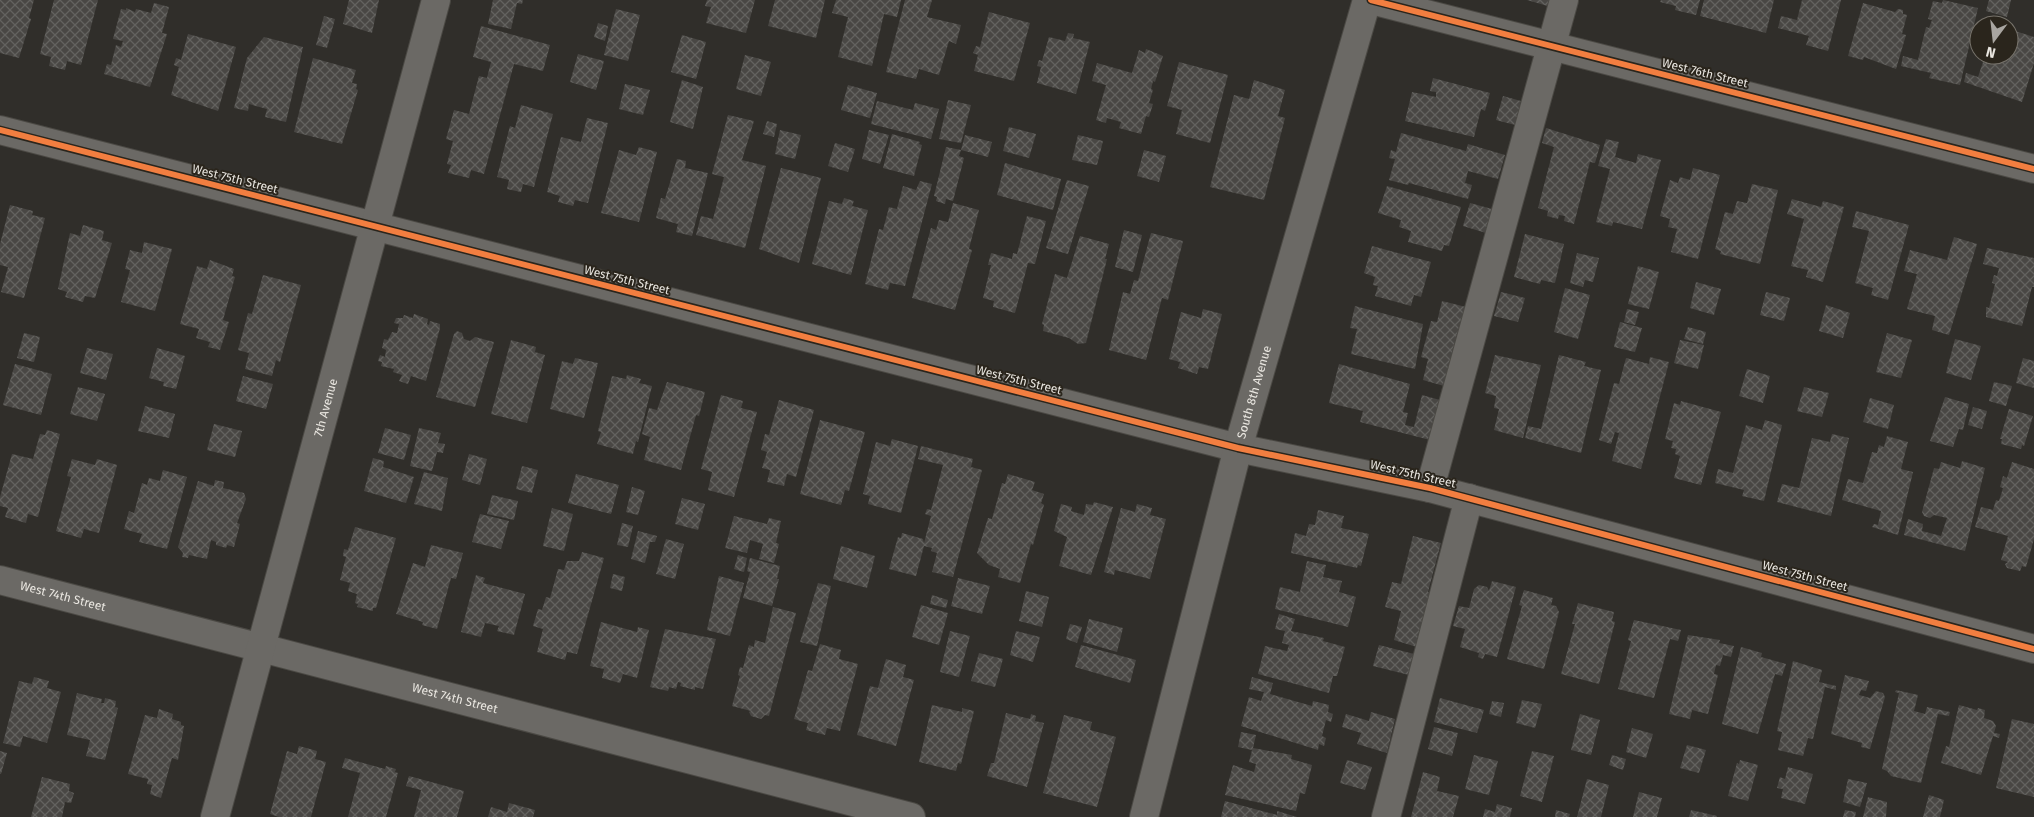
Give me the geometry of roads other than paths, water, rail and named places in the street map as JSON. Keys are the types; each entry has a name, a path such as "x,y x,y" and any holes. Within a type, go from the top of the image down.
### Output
{"street":[{"name":"7th Avenue","path":"215,817 436,0"},
{"name":"South 8th Avenue","path":"1144,817 1238,448 1367,0"},
{"name":"West 76th Street","path":"1371,0 2034,169"},
{"path":"1430,488 1564,0"},
{"name":"West 75th Street","path":"0,130 1238,448 1430,488 2034,649"},
{"path":"1386,817 1469,498"},
{"name":"West 74th Street","path":"0,580 259,649 911,817"}]}
